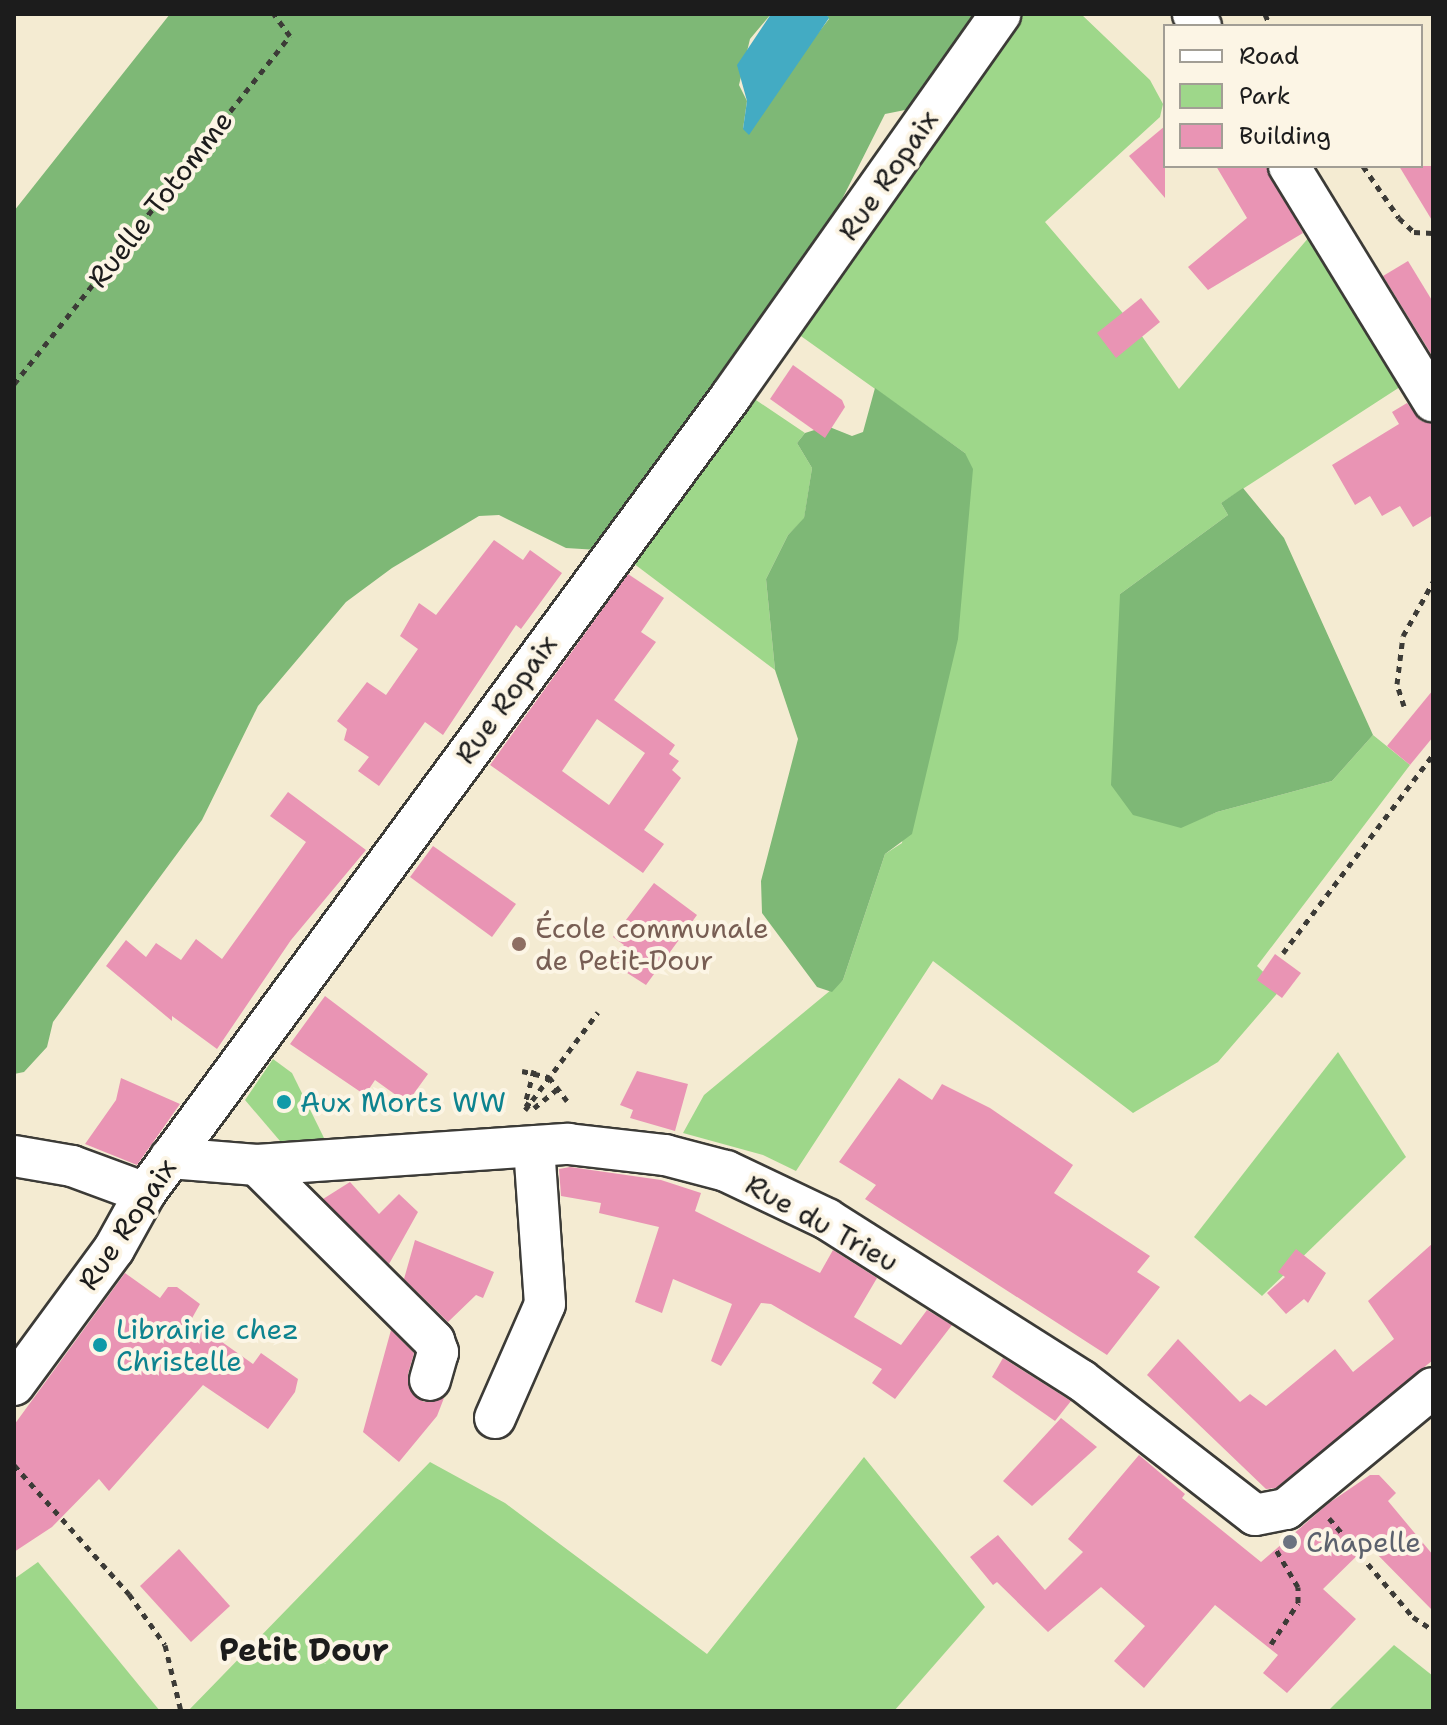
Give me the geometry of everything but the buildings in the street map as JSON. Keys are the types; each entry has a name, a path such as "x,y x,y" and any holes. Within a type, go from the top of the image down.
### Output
{"street":[{"name":"Rue Ropaix","path":"14,1385 114,1249 145,1193 170,1158 731,396 741,356 825,233 908,123 940,103 1000,14"},
{"path":"1290,168 1433,401"},
{"path":"495,1418 545,1304 528,1129"},
{"name":"Rue du Trieu","path":"170,1158 257,1165 528,1129 665,1155 726,1171 804,1206 1111,1399 1260,1516"},
{"path":"14,1156 72,1166 145,1193"},
{"path":"257,1165 434,1341 438,1352 430,1380"},
{"path":"14,1339 91,1236 145,1193"},
{"path":"1260,1516 1286,1509 1433,1388"}],"path":[{"name":"Ruelle Totomme","path":"14,384 290,36 274,14"},
{"path":"1364,168 1399,218 1414,232 1433,233"},
{"path":"1404,706 1397,684 1403,636 1433,582"},
{"path":"1283,953 1433,755"},
{"path":"529,1105 598,1012"},
{"path":"528,1129 534,1070"},
{"path":"522,1071 534,1070 549,1077 560,1087 567,1101"},
{"path":"529,1105 534,1108 560,1087"},
{"path":"14,1465 129,1594 165,1645 181,1711"},
{"path":"1306,1493 1413,1617 1433,1630"},
{"path":"1260,1516 1298,1587 1295,1613 1271,1644"}],"green space":[{"path":"170,14 771,14 750,39 739,85 747,101 743,129 829,19 826,14 1000,14 940,103 885,114 825,233 614,551 566,548 499,515 479,516 392,568 346,602 258,706 202,820 53,1022 47,1047 24,1072 14,1074 14,211"},
{"path":"1023,14 1081,14 1150,80 1163,104 1160,117 1045,222 1139,332 1179,389 1310,236 1403,385 1221,503 1228,515 1120,594 1180,827 1217,812 1332,781 1373,735 1410,765 1257,966 1281,989 1218,1062 1133,1113 933,961 796,1171 763,1155 683,1133 704,1095 843,980 885,854 902,843 965,453 798,334"},
{"path":"875,388 965,453 973,469 958,639 912,834 885,854 843,980 832,992 817,987 762,913 761,881 798,739 775,670 766,579 788,535 804,518 812,468 797,443 805,433 827,426 852,436 863,432"},
{"path":"753,398 805,433 797,443 812,468 804,519 788,535 766,579 775,670 629,560"},
{"path":"1243,488 1284,538 1373,735 1332,781 1217,812 1181,828 1133,815 1111,785 1120,594 1228,515 1221,503"},
{"path":"1338,1052 1406,1157 1262,1296 1194,1237"},
{"path":"273,1059 292,1073 325,1140 280,1141 245,1100"},
{"path":"864,1457 985,1607 894,1711 188,1711 430,1462 505,1503 707,1654"},
{"path":"38,1562 160,1711 14,1711 14,1579"},
{"path":"1394,1645 1433,1676 1433,1711 1328,1711"}],"water":[{"path":"771,14 826,14 829,18 749,135 743,129 747,101 737,65"}],"place":[{"name":"École communale de Petit-Dour","path":"519,944"},
{"name":"Aux Morts WW","path":"284,1102"},
{"name":"Librairie chez Christelle","path":"100,1345"},
{"name":"Chapelle","path":"1290,1542"}],"district":[{"name":"Petit Dour","path":"304,1650"}]}
